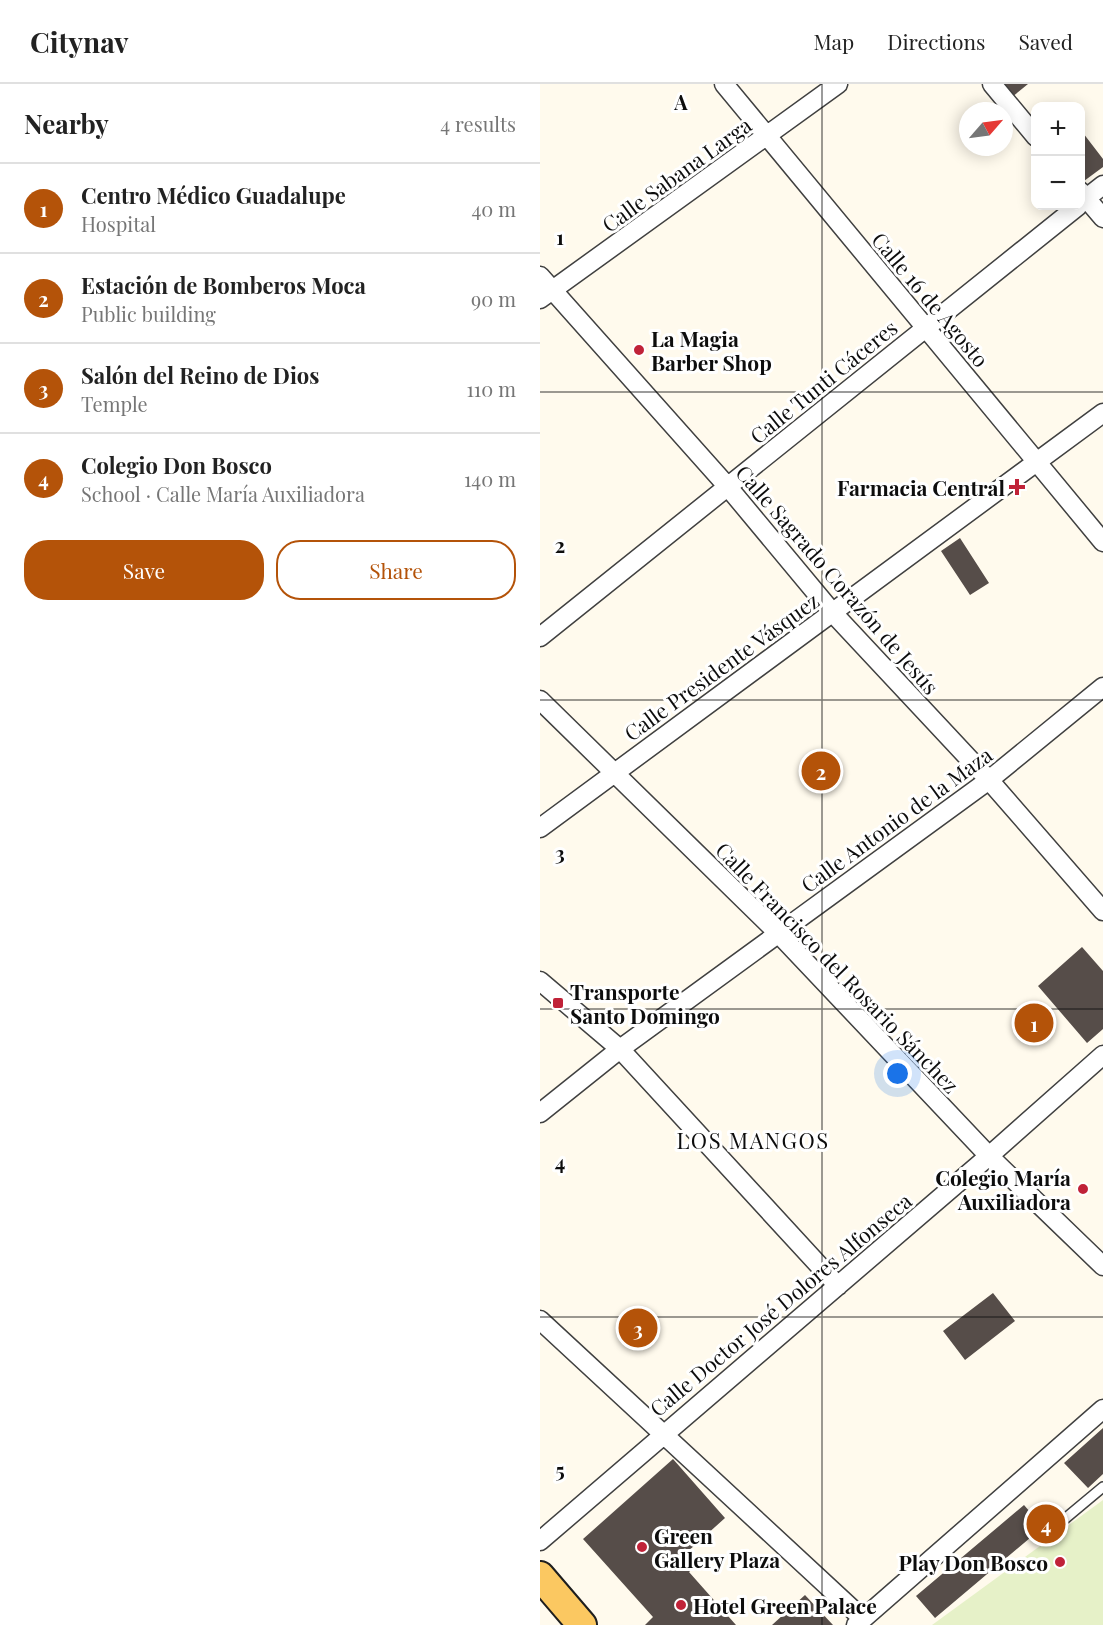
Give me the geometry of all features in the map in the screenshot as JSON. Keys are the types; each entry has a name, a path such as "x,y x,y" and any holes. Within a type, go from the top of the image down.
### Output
{"main road":[{"path":"540,1576 582,1625"}],"street":[{"name":"Calle 16 de Agosto","path":"724,84 1103,543"},
{"name":"Calle Sabana Larga","path":"546,295 838,84"},
{"path":"992,84 1031,132"},
{"name":"Calle Tunti Cáceres","path":"1085,197 1103,185"},
{"path":"1085,203 1103,218"},
{"name":"Calle Tunti Cáceres","path":"540,637 926,328 1069,210"},
{"name":"Calle Sagrado Corazón de Jesús","path":"540,276 546,295 728,486 832,612 989,780 1103,911"},
{"name":"Calle Presidente Vásquez","path":"540,828 1103,413"},
{"name":"Calle Antonio de la Maza","path":"540,1113 620,1049 989,780 1103,687"},
{"name":"Calle Francisco del Rosario Sánchez","path":"540,700 778,933 989,1156 1103,1266"},
{"path":"540,981 620,1049 838,1286"},
{"name":"Calle Doctor José Dolores Alfonseca","path":"540,1541 989,1156 1103,1055"},
{"path":"540,1320 859,1622 1103,1409"}],"lane":[{"path":"1049,1532 1103,1487"}],"green space":[{"name":"Play Don Bosco","path":"1103,1500 1103,1625 932,1625"}],"building":[{"path":"1003,84 1028,84 1012,97"},
{"path":"1085,136 1103,159 1103,167 1085,180"},
{"path":"960,538 989,583 970,595 941,551"},
{"path":"1082,947 1103,971 1103,1029 1087,1043 1038,986"},
{"path":"993,1293 1015,1321 965,1360 943,1331"},
{"path":"1103,1428 1103,1474 1088,1488 1064,1463"},
{"name":"Green Gallery Plaza","path":"673,1459 725,1518 685,1554 696,1566 689,1572 736,1625 645,1625 653,1617 583,1539"},
{"path":"1024,1505 1043,1527 935,1618 916,1596"},
{"name":"Green Gallery Plaza","path":"805,1595 833,1625 772,1625"}],"place":[{"name":"La Magia Barber Shop","path":"639,350"},
{"name":"Farmacia Central","path":"1017,487"},
{"name":"Estación de Bomberos Moca","path":"821,771"},
{"name":"Transporte Santo Domingo","path":"558,1003"},
{"name":"Centro Médico Guadalupe","path":"1034,1023"},
{"name":"Colegio María Auxiliadora","path":"1083,1189"},
{"name":"Salón del Reino de Dios","path":"638,1328"},
{"name":"Colegio Don Bosco","path":"1046,1524"},
{"name":"Green Gallery Plaza","path":"642,1547"},
{"name":"Play Don Bosco","path":"1060,1562"},
{"name":"Hotel Green Palace","path":"681,1605"}],"district":[{"name":"LOS MANGOS","path":"753,1140"}]}
